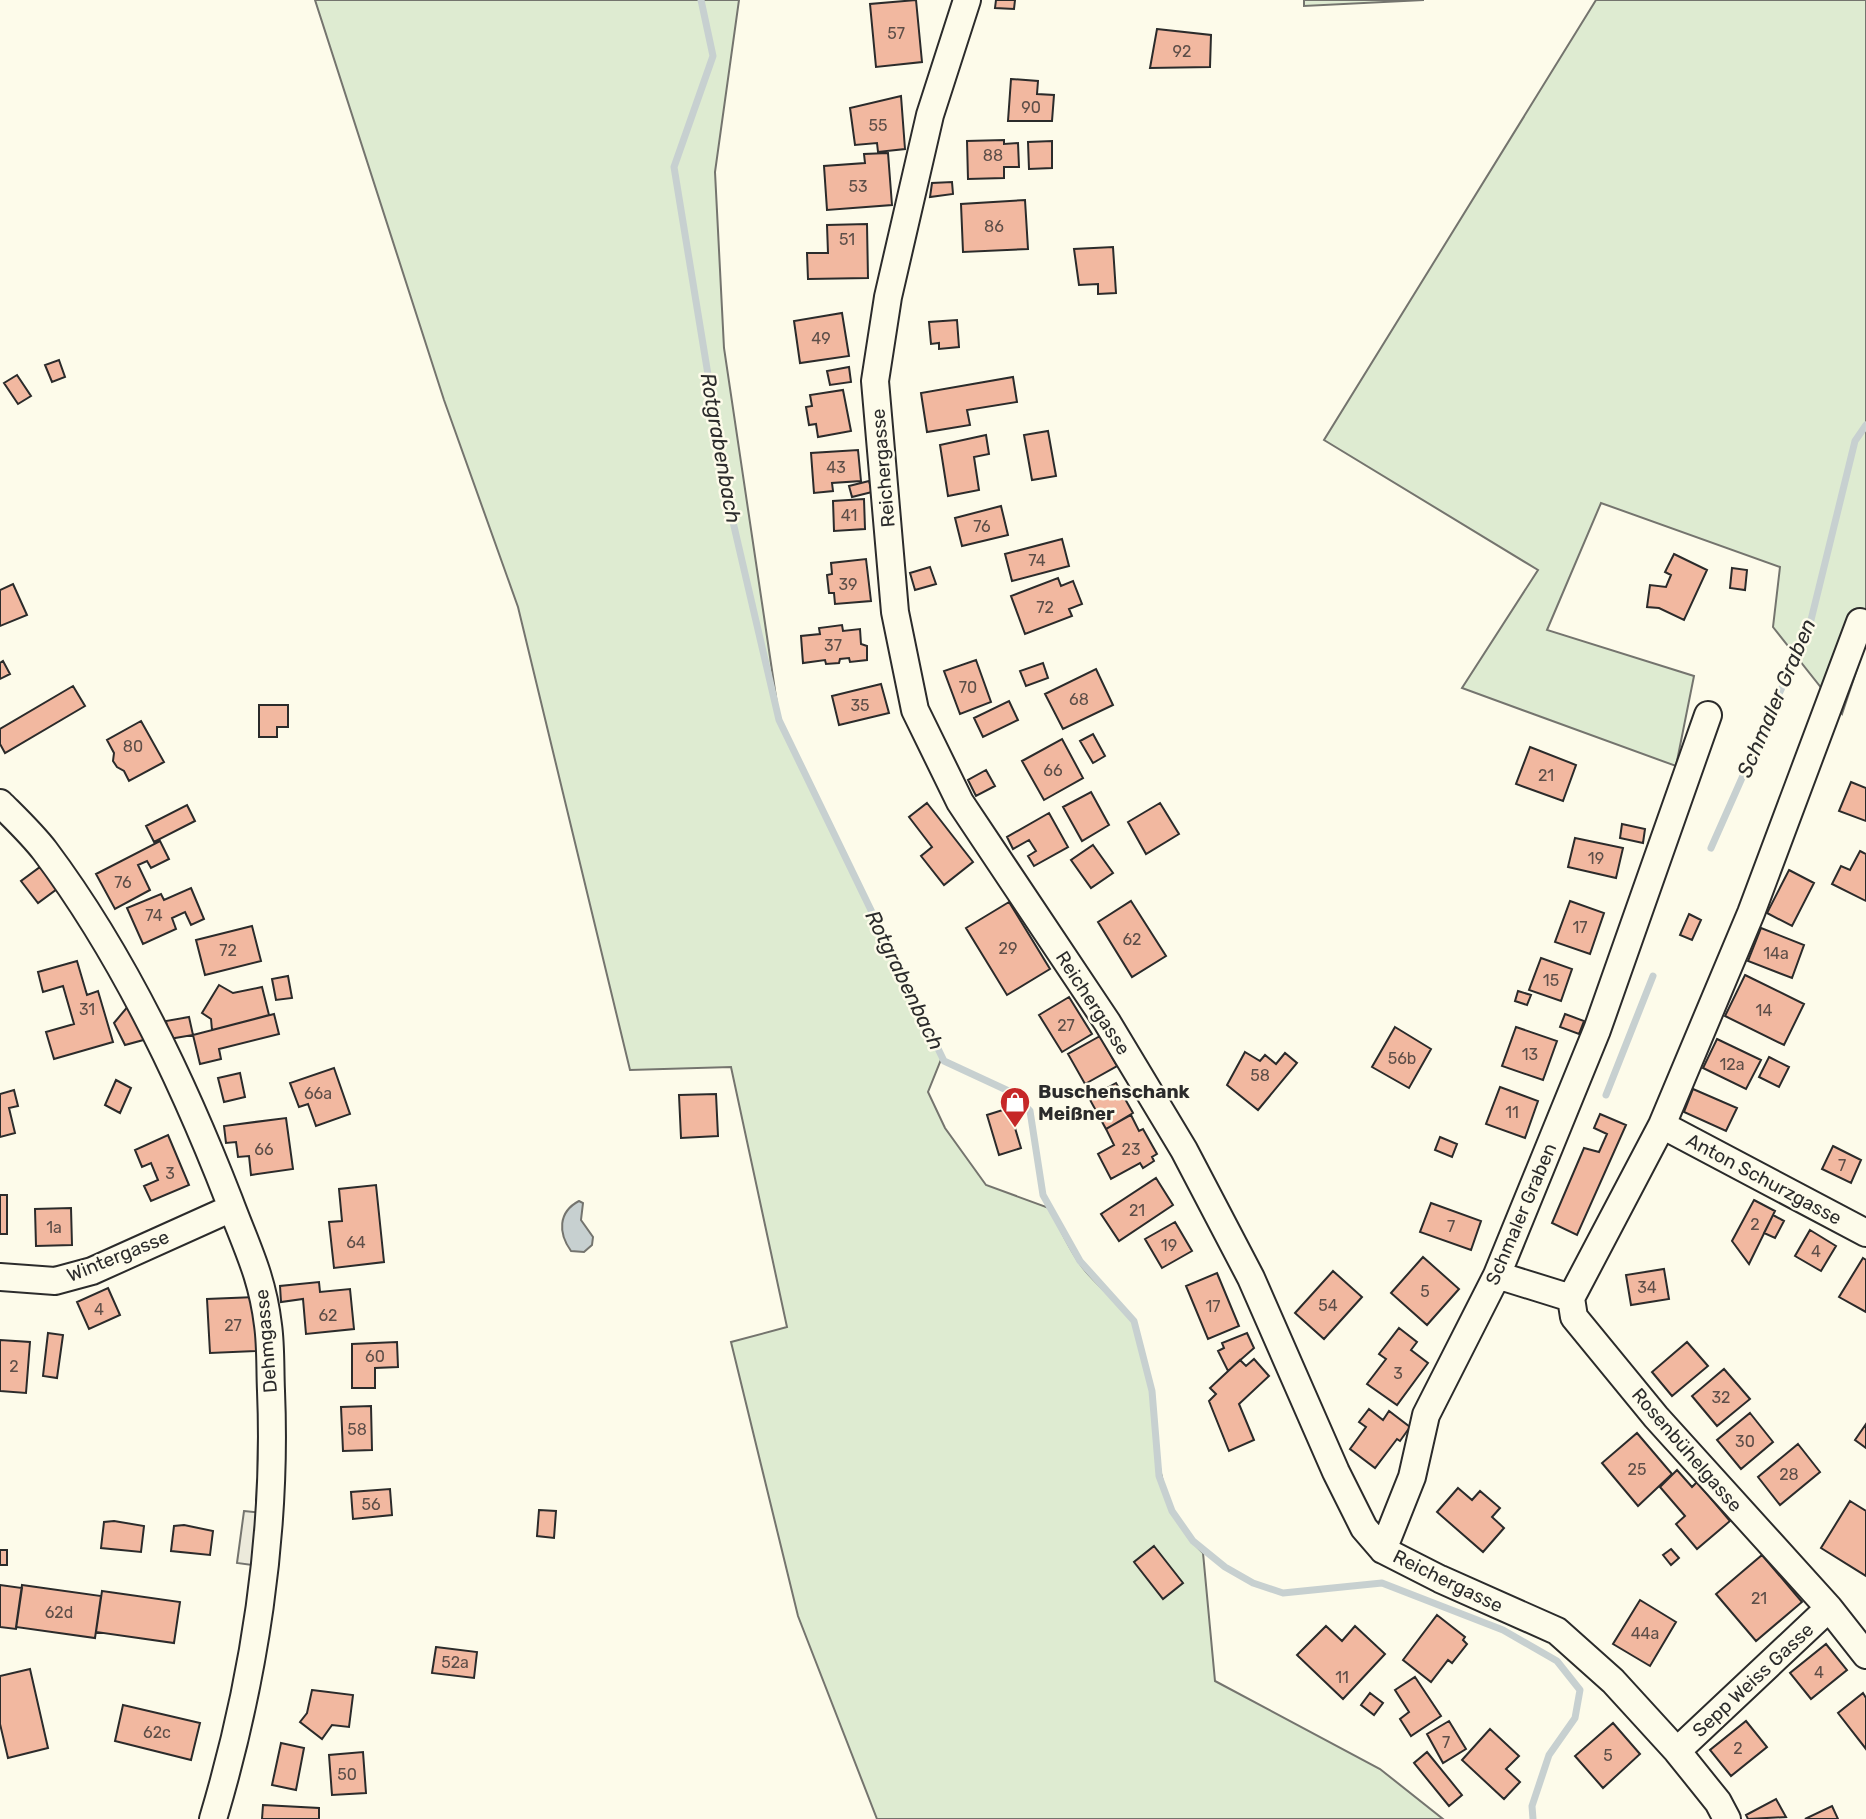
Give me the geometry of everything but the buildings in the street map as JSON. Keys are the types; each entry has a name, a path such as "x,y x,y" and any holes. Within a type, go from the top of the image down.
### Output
{"street":[{"name":"Reichergasse","path":"967,0 930,115 888,297 875,382 895,612 915,710 960,802 1107,1022 1184,1150 1251,1278 1336,1472 1364,1528 1383,1550 1440,1580 1557,1631 1613,1681 1677,1751 1718,1802 1727,1819"},
{"path":"1497,1275 1571,1297 1662,1125 1751,913 1860,622"},
{"name":"Schmaler Graben","path":"1383,1550 1412,1478 1426,1415 1497,1275 1597,1030 1708,715"},
{"name":"Dehmgasse","path":"0,803 44,850 120,967 201,1128 260,1280 269,1326 273,1433 268,1537 251,1657 227,1775 214,1819"},
{"name":"Anton Schurzgasse","path":"1662,1125 1866,1233"},
{"name":"Wintergasse","path":"0,1277 55,1281 92,1271 232,1208"},
{"name":"Rosenbühelgasse","path":"1571,1297 1574,1317 1656,1418 1829,1608 1866,1654"},
{"name":"Sepp Weiss Gasse","path":"1677,1751 1829,1608"}],"green space":[{"path":"315,0 739,0 715,172 724,348 780,724 942,1057 928,1092 945,1128 986,1185 1049,1208 1080,1264 1132,1320 1136,1328 1145,1357 1161,1475 1169,1503 1183,1529 1203,1553 1215,1681 1380,1769 1443,1819 877,1819 798,1616 731,1342 787,1327 731,1067 630,1070 518,607 444,400"},
{"path":"1304,0 1424,0 1304,6"},
{"path":"1596,0 1866,0 1866,642 1842,714 1773,627 1780,567 1601,503 1547,630 1694,676 1676,766 1462,688 1538,570 1324,440"}],"shaded area":[{"path":"579,1201 583,1203 581,1220 593,1237 592,1245 584,1252 571,1251 562,1230 567,1211"},
{"path":"244,1511 265,1513 260,1566 237,1563"}],"waterway":[{"name":"Rotgrabenbach","path":"701,0 713,56 674,167 730,509 779,720 944,1061 1013,1093 1030,1111 1043,1195 1080,1261 1134,1321 1152,1391 1159,1476 1172,1511 1193,1541 1225,1567 1253,1583 1283,1593 1382,1583 1503,1630 1557,1661 1580,1690 1575,1718 1549,1755 1532,1806 1533,1819"},
{"name":"Schmaler Graben","path":"1711,848 1810,624 1855,441 1866,425"},
{"name":"Schmaler Graben","path":"1606,1095 1653,976"}],"place":[{"name":"Buschenschank Meißner","path":"1015,1129"}]}
